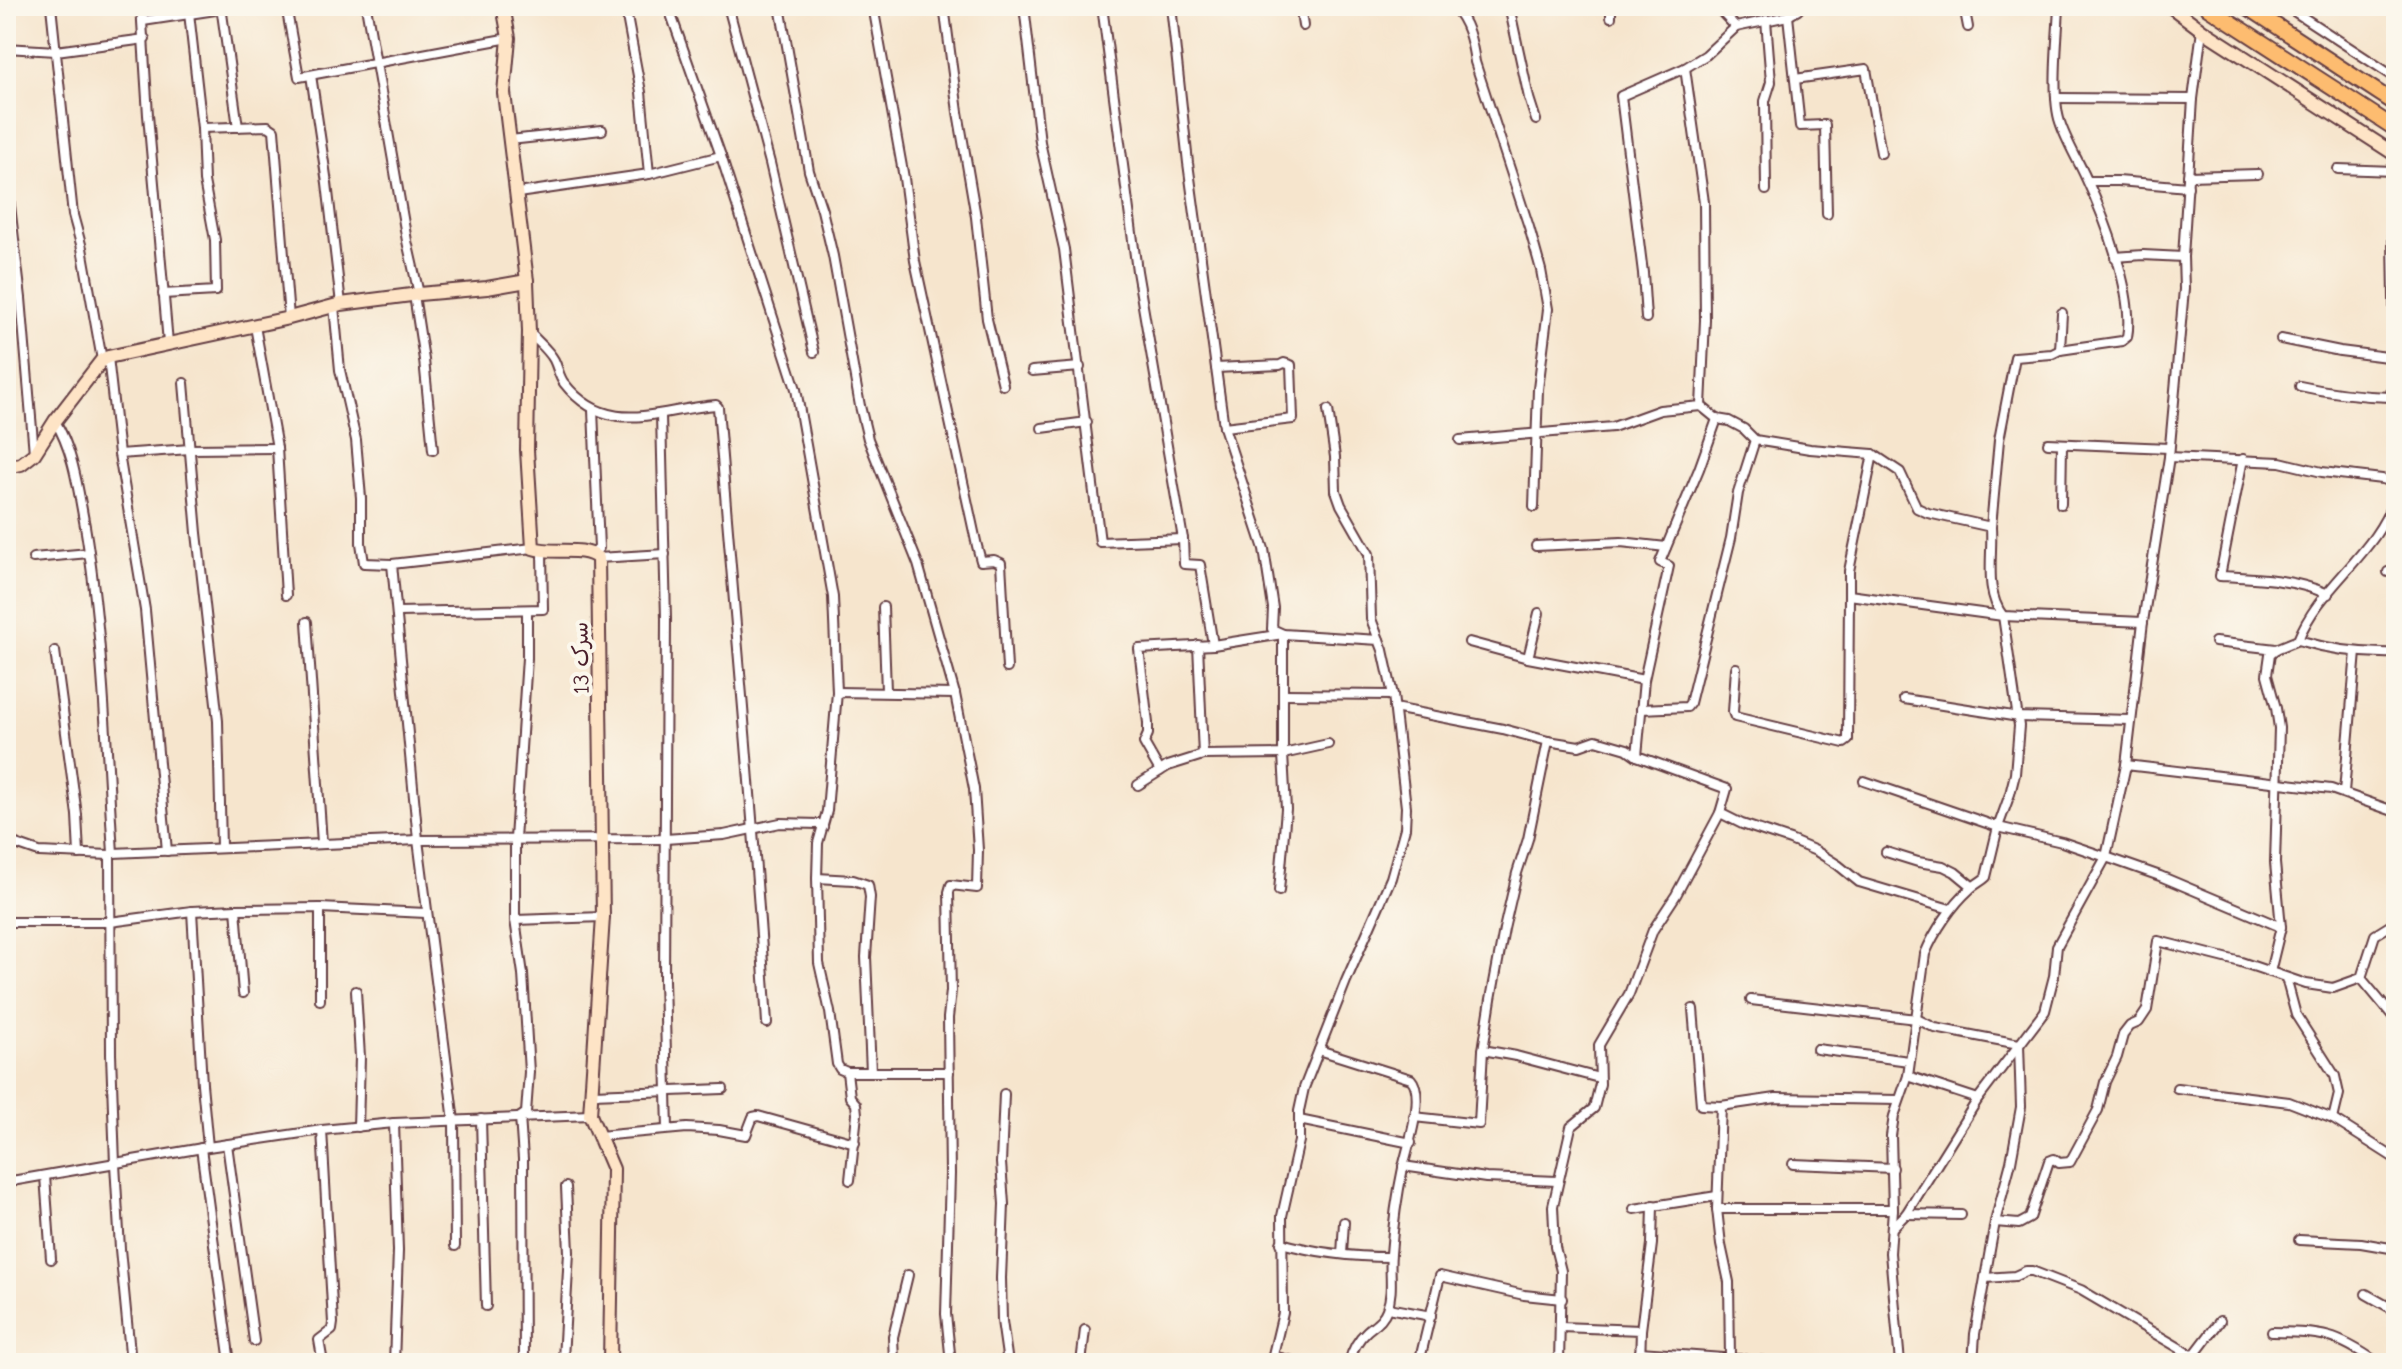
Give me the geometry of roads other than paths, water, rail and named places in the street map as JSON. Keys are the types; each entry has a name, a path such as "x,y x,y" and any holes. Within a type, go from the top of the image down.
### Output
{"main road":[{"path":"2206,6 2396,129"},
{"path":"2246,6 2396,104"}],"street":[{"path":"51,6 73,215 105,359 145,610 167,851"},
{"path":"141,6 168,343"},
{"path":"286,6 299,77 509,38"},
{"path":"366,6 416,294 433,450"},
{"path":"398,612 543,609 527,450 527,281 504,93 509,38 503,6"},
{"path":"625,6 641,92 649,174"},
{"path":"668,6 721,156 796,389 833,597 837,692 827,811 818,843 817,878 819,963 837,1064 847,1072 949,1072"},
{"path":"728,6 770,163 814,352"},
{"path":"780,6 809,171 833,256 868,439 918,564 955,694 974,789 977,888 951,885 949,892 951,979 948,1018 946,1314 951,1363"},
{"path":"873,6 904,178 915,261 977,546 981,561 1001,563 1007,668"},
{"path":"944,6 976,217 987,319 1003,385"},
{"path":"1024,6 1040,142 1064,249 1100,542 1183,539"},
{"path":"1102,6 1137,271 1183,539 1184,564 1200,565 1213,645"},
{"path":"1171,6 1188,163 1224,427 1264,549 1273,608 1272,629 1283,634"},
{"path":"1300,6 1303,26"},
{"path":"1453,6 1463,16 1471,37 1475,62 1520,195 1541,270 1548,309 1536,432 1534,507"},
{"path":"1509,6 1536,120"},
{"path":"1611,6 1611,17"},
{"path":"1716,6 1736,27"},
{"path":"1646,318 1621,96 1685,68 1706,55 1736,27 1788,16 1798,10 1797,6"},
{"path":"1964,6 1968,27"},
{"path":"1900,1363 1890,1253 1893,1209 1891,1136 1894,1116 1908,1076 1925,954 1950,909 1972,886 1983,881 1988,872 1989,859 2015,774 2019,717 2003,616 1997,608 1991,584 1991,527 1999,440 2013,360 2015,357 2052,354 2060,350 2122,341 2127,337 2126,294 2115,257 2088,181 2059,121 2056,98 2059,6"},
{"path":"2170,6 2396,158 2392,179 2393,393 2336,394 2300,386"},
{"path":"2286,6 2396,78"},
{"path":"143,21 222,7 238,127"},
{"path":"163,294 216,291 215,240 204,181 202,128 189,13"},
{"path":"1788,16 1800,126 1825,125 1827,214"},
{"path":"1766,20 1771,82 1765,101 1766,190"},
{"path":"1892,1228 1906,1214 1978,1099 2045,1011 2054,976 2057,946 2106,857 2126,765 2143,622 2169,452 2184,289 2183,257 2193,99 2202,30"},
{"path":"6,48 56,51 145,39"},
{"path":"1685,68 1704,202 1705,320 1701,406"},
{"path":"1795,79 1866,69 1881,153"},
{"path":"311,75 327,183 338,305 340,370 356,440 364,563 392,564 538,550 595,556 665,554"},
{"path":"2056,98 2193,99"},
{"path":"202,128 268,126 274,130 289,318"},
{"path":"510,140 602,130"},
{"path":"6,148 34,454"},
{"path":"518,193 649,174 721,156"},
{"path":"2338,169 2394,171"},
{"path":"2188,176 2258,174"},
{"path":"2088,181 2188,187"},
{"path":"2115,257 2183,257"},
{"path":"6,467 21,464 34,454 55,421 105,359 338,305 527,281"},
{"path":"2060,350 2062,313"},
{"path":"255,326 277,448 286,595"},
{"path":"529,332 554,358 562,381 593,410 622,417 661,415 704,405 718,407 754,827 767,1023"},
{"path":"2281,339 2395,358"},
{"path":"1216,368 1291,365 1293,419 1224,427"},
{"path":"1032,371 1080,367"},
{"path":"184,383 218,721 221,847"},
{"path":"1460,440 1613,427 1660,410 1701,406 1717,419 1744,429 1755,440 1810,449 1873,454 1900,472 1917,508 1991,527"},
{"path":"593,410 599,548 595,556"},
{"path":"1301,1363 1272,1359 1283,1313 1282,1216 1299,1141 1304,1088 1391,878 1405,828 1406,807 1393,695 1371,619 1369,554 1336,491 1328,410"},
{"path":"661,415 665,554 664,980 668,1129"},
{"path":"1637,756 1644,680 1669,566 1660,562 1717,419"},
{"path":"55,421 65,437 76,474 97,607 111,854 111,1054 115,1164 131,1363"},
{"path":"1042,428 1087,422"},
{"path":"1641,709 1679,709 1690,703 1731,538 1738,493 1755,440"},
{"path":"2048,443 2280,462 2322,472 2392,482 2396,492 2384,523 2370,545 2302,628 2298,640"},
{"path":"2061,504 2062,445"},
{"path":"119,454 277,448"},
{"path":"1736,668 1735,717 1844,743 1848,740 1849,571 1873,454"},
{"path":"2243,459 2220,576 2276,579 2328,594"},
{"path":"1536,546 1621,542 1666,547"},
{"path":"33,558 89,553"},
{"name":"سرک 13","path":"590,1115 603,917 595,556"},
{"path":"392,564 426,913 454,1121 455,1246"},
{"path":"1849,595 2003,616 2143,622"},
{"path":"883,607 886,691"},
{"path":"520,1117 526,1113 529,1072 523,974 515,920 515,839 527,658 527,610"},
{"path":"1528,658 1539,613"},
{"path":"307,622 322,843"},
{"path":"1279,891 1286,809 1283,634"},
{"path":"1160,771 1144,743 1148,723 1139,649 1213,645 1283,634 1379,640"},
{"path":"2270,972 2281,927 2275,863 2279,728 2267,675 2270,654 2298,640 2324,648 2396,653"},
{"path":"1469,642 1528,658 1644,680"},
{"path":"2215,642 2276,649"},
{"path":"1198,645 1203,755"},
{"path":"55,651 77,815 79,854"},
{"path":"2344,792 2356,652"},
{"path":"837,692 955,694"},
{"path":"1284,694 1393,695"},
{"path":"1904,699 2019,717 2130,720"},
{"path":"1394,708 1579,746 1596,740 1627,749 1637,756 1727,789 1720,813 1676,895 1653,930 1629,994 1599,1045 1600,1084 1594,1108 1571,1127 1553,1206 1553,1230 1561,1271 1559,1363"},
{"path":"1414,1117 1479,1124 1483,1050 1504,929 1528,839 1548,741"},
{"path":"1138,785 1168,766 1203,755 1283,754 1328,744"},
{"path":"2126,765 2278,781 2344,792 2396,812"},
{"path":"1864,781 1998,827 2062,842 2106,857 2160,876 2281,927"},
{"path":"1720,813 1816,851 1859,882 1950,909"},
{"path":"6,844 13,843 39,852 111,854 418,840 665,839 724,835 780,823 819,824 823,827"},
{"path":"1886,852 1943,866 1972,886"},
{"path":"817,878 853,880 868,885 866,957 871,1072"},
{"path":"6,922 110,922 192,911 236,909 320,908 426,913"},
{"path":"320,908 320,1000"},
{"path":"236,909 243,993"},
{"path":"192,911 204,1148 230,1363"},
{"path":"515,920 603,917"},
{"path":"2361,978 2375,935 2396,922"},
{"path":"1995,1222 2019,1224 2030,1218 2049,1161 2070,1162 2098,1110 2123,1035 2130,1026 2139,1022 2147,1010 2158,941 2200,950 2306,984 2333,988 2361,978"},
{"path":"2286,978 2296,1015 2335,1076 2339,1094 2333,1119"},
{"path":"2361,978 2396,1020"},
{"path":"356,991 360,1057 358,1127"},
{"path":"1751,1000 1917,1019 1935,1028 2019,1044"},
{"path":"1693,1009 1701,1105 1721,1106 1776,1098 1899,1100"},
{"path":"1973,1363 1995,1222 2021,1107 2019,1044"},
{"path":"1817,1049 1909,1061"},
{"path":"1319,1050 1411,1079 1415,1082 1416,1092 1411,1143 1403,1166 1390,1257 1392,1279 1388,1308 1381,1321 1358,1340 1349,1363"},
{"path":"1483,1050 1599,1078"},
{"path":"847,1072 850,1097 856,1104 857,1114 850,1180"},
{"path":"1908,1076 1978,1099"},
{"path":"2177,1088 2289,1102 2333,1119 2396,1159"},
{"path":"593,1094 723,1089"},
{"path":"1004,1094 1001,1278 1002,1321 1008,1363"},
{"path":"1721,1106 1717,1209 1729,1282 1730,1359"},
{"path":"6,1182 322,1130 394,1123 590,1115 613,1169 610,1363"},
{"path":"599,1136 668,1129 719,1130 746,1135 753,1117 758,1116 855,1143"},
{"path":"520,1117 524,1363"},
{"path":"481,1119 486,1306"},
{"path":"1299,1120 1411,1143"},
{"path":"394,1123 398,1251 394,1363"},
{"path":"322,1130 333,1323 332,1330 319,1340 323,1363"},
{"path":"227,1144 254,1341"},
{"path":"1793,1164 1893,1168"},
{"path":"1403,1166 1486,1178 1557,1181"},
{"path":"45,1176 51,1259"},
{"path":"566,1187 569,1252 563,1359 582,1363"},
{"path":"1634,1209 1717,1196"},
{"path":"1640,1363 1653,1205"},
{"path":"1717,1209 1893,1209"},
{"path":"1906,1214 1961,1215"},
{"path":"1342,1254 1344,1222"},
{"path":"2299,1240 2361,1243 2396,1249"},
{"path":"1281,1243 1307,1250 1390,1257"},
{"path":"1985,1278 2015,1276 2022,1271 2032,1271 2081,1290 2191,1359 2220,1321"},
{"path":"908,1275 893,1337 894,1361 931,1363"},
{"path":"1419,1363 1440,1276 1524,1295 1562,1299"},
{"path":"2366,1294 2396,1311"},
{"path":"1388,1308 1431,1316"},
{"path":"1560,1327 1641,1330"},
{"path":"1081,1363 1085,1330"},
{"path":"2272,1332 2330,1335 2350,1343 2378,1363"},
{"path":"1640,1352 1716,1361 1792,1363"}]}
